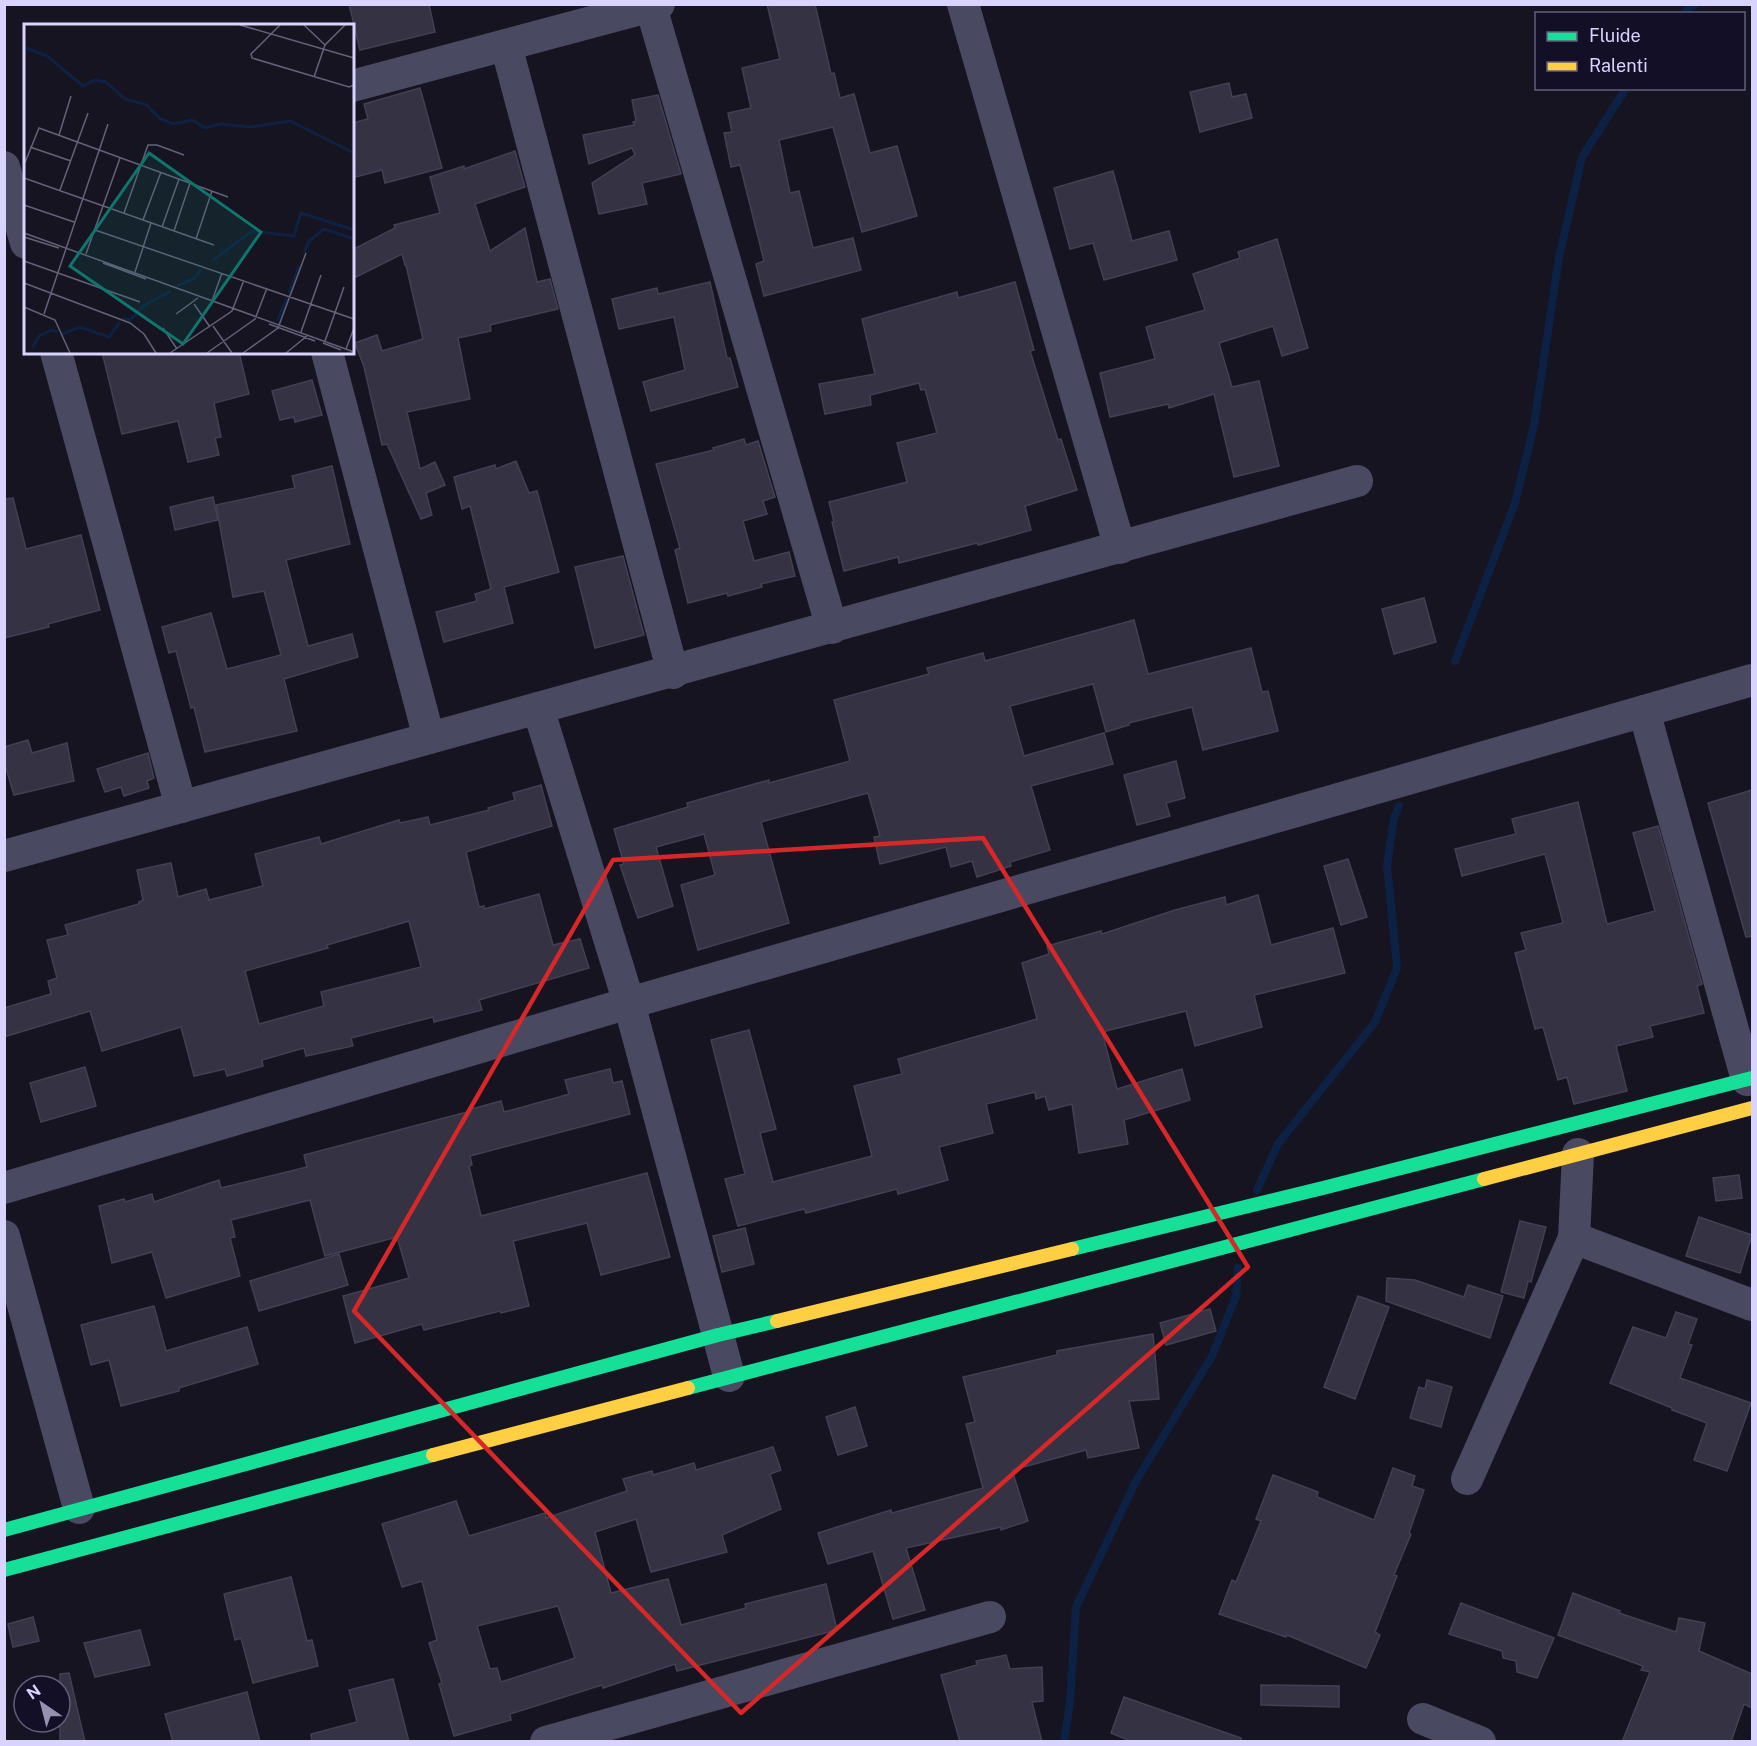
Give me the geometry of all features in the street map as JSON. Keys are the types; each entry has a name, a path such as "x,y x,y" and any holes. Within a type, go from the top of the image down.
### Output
{"street":[{"path":"963,4 1120,548"},
{"path":"354,85 655,5 832,628"},
{"path":"506,45 673,673"},
{"path":"10,174 24,234"},
{"path":"57,354 181,807"},
{"path":"328,354 429,738"},
{"path":"4,856 538,708 673,673 1358,481"},
{"path":"4,1188 628,1004 1752,680"},
{"path":"538,708 628,1004 729,1376"},
{"path":"1644,711 1750,1089"},
{"path":"4,1570 729,1376 1578,1154 1750,1089"},
{"path":"4,1530 718,1335 1327,1187 1750,1089"},
{"path":"1467,1479 1574,1238 1578,1154"},
{"path":"4,1236 79,1508"},
{"path":"1574,1238 1752,1305"},
{"path":"546,1742 990,1617"},
{"path":"1423,1719 1480,1742"}],"highlighted area":[{"path":"983,838 1248,1267 741,1713 354,1311 613,860"}],"building":[{"path":"349,4 429,4 435,32 360,50"},
{"path":"767,4 815,4 831,74 834,73 840,98 854,94 870,153 897,146 917,216 862,232 833,127 779,140 790,193 799,191 813,248 853,238 861,270 764,296 756,264 764,261 740,165 731,167 724,133 732,132 728,113 751,108 742,68 780,59"},
{"path":"1229,83 1232,97 1246,94 1252,118 1200,132 1190,92"},
{"path":"420,88 442,168 385,183 382,170 354,177 354,122 368,119 364,104"},
{"path":"658,95 681,174 642,183 647,204 599,214 592,183 635,155 632,148 589,164 583,135 634,125 633,122 636,121 632,100"},
{"path":"515,151 525,187 475,204 490,251 525,228 537,282 550,279 558,309 490,325 491,331 458,338 470,399 407,412 420,469 435,462 445,485 426,493 432,515 421,519 387,444 382,445 364,367 355,343 377,335 382,351 423,339 406,265 402,254 354,278 354,249 395,228 394,225 440,213 430,177 464,166 464,169"},
{"path":"1113,171 1132,241 1169,231 1177,260 1104,280 1093,243 1070,249 1054,188"},
{"path":"1277,239 1308,348 1282,356 1273,326 1219,343 1232,387 1259,381 1279,466 1234,477 1214,394 1169,408 1168,404 1110,417 1100,373 1155,359 1146,327 1205,310 1193,274 1240,258 1238,252"},
{"path":"710,282 727,358 730,358 738,387 651,411 643,382 685,370 674,317 619,329 612,299 657,288 658,294"},
{"path":"1015,282 1034,350 1030,351 1058,440 1061,439 1077,490 1025,506 1031,530 899,563 898,557 844,571 829,502 907,482 897,443 937,433 925,389 921,390 919,383 870,395 871,405 825,414 819,384 875,374 862,319 957,292 958,298"},
{"path":"102,354 239,354 249,394 214,403 221,437 215,438 219,455 188,462 178,421 122,434"},
{"path":"312,380 322,415 295,422 294,417 280,420 272,391"},
{"path":"744,439 746,445 758,441 775,497 763,501 767,514 743,521 754,561 789,552 795,576 761,584 762,587 728,596 727,593 688,603 675,550 680,548 656,464 714,450 713,448"},
{"path":"516,461 529,493 537,491 559,572 504,587 513,623 444,642 436,612 477,601 475,594 491,589 470,506 462,509 454,477 495,465 496,469"},
{"path":"332,466 350,544 286,560 308,646 352,634 358,657 284,679 297,731 205,752 194,707 191,708 176,651 169,653 162,627 211,613 227,669 281,655 264,591 233,597 216,505 295,488 292,476"},
{"path":"213,497 218,520 175,530 170,507"},
{"path":"13,498 26,549 81,535 100,610 48,624 49,627 4,638 4,499"},
{"path":"623,556 644,635 595,648 575,567"},
{"path":"1424,598 1436,642 1394,654 1382,609"},
{"path":"1134,620 1148,674 1251,648 1262,692 1268,691 1278,731 1203,750 1192,707 1129,723 1129,725 1106,732 1093,684 1010,706 1024,756 1104,733 1113,764 1031,786 1050,850 1010,862 1011,866 977,877 972,861 951,867 946,847 880,864 874,837 880,836 868,793 761,822 789,923 698,950 681,885 715,875 704,834 656,847 673,906 638,918 620,865 624,864 614,829 688,807 687,803 769,780 769,783 850,761 834,700 929,674 927,668 983,653 985,661"},
{"path":"28,740 32,753 67,743 74,781 14,795 4,762 4,747"},
{"path":"148,753 154,778 147,781 149,788 124,796 121,787 105,792 97,769"},
{"path":"1176,761 1185,798 1166,803 1170,816 1137,825 1124,775"},
{"path":"541,785 552,826 466,852 479,907 484,906 484,909 539,894 553,945 580,939 589,968 479,1000 482,1010 434,1022 433,1017 351,1038 353,1046 306,1056 304,1048 262,1060 263,1066 227,1076 225,1069 194,1076 181,1027 102,1051 90,1011 4,1037 4,1008 51,994 48,981 57,978 47,940 68,935 65,925 139,904 143,900 137,870 171,863 178,897 206,889 209,900 263,886 255,854 319,837 321,844 399,820 400,823 428,817 430,825 489,810 488,808 515,800 513,793","holes":["409,921 421,967 321,992 324,1006 259,1024 245,971 328,948 327,945"]},
{"path":"1752,790 1752,936 1746,937 1708,803"},
{"path":"1578,802 1607,924 1655,911 1633,833 1658,826 1702,984 1697,986 1704,1013 1650,1026 1653,1037 1616,1046 1627,1091 1574,1104 1567,1077 1558,1080 1543,1027 1535,1029 1515,953 1526,950 1521,933 1563,923 1545,854 1462,876 1455,849 1516,834 1512,819"},
{"path":"1348,859 1367,917 1341,925 1324,866"},
{"path":"1258,895 1271,945 1333,928 1345,973 1254,995 1262,1027 1195,1046 1186,1011 1102,1032 1117,1089 1182,1069 1190,1100 1124,1120 1128,1144 1079,1153 1072,1104 1049,1110 1045,1096 1036,1099 1035,1092 986,1104 993,1133 939,1147 948,1180 898,1194 897,1189 806,1213 804,1209 738,1226 725,1179 745,1174 711,1040 749,1030 776,1129 760,1133 773,1182 872,1156 854,1086 902,1074 898,1059 1037,1019 1022,963 1049,954 1047,946 1101,931 1102,934 1175,910 1225,897 1226,905"},
{"path":"85,1067 96,1106 41,1122 30,1083"},
{"path":"610,1069 613,1083 622,1081 630,1114 470,1156 472,1165 469,1166 481,1216 647,1173 670,1257 601,1275 587,1223 513,1241 529,1306 424,1330 422,1324 355,1343 343,1296 409,1278 397,1237 325,1256 310,1200 231,1220 235,1237 230,1238 240,1276 166,1298 152,1252 112,1263 99,1206 124,1199 125,1202 152,1194 154,1202 219,1180 221,1188 307,1167 304,1155 501,1101 504,1112 559,1097 569,1094 565,1080"},
{"path":"1739,1175 1742,1198 1716,1201 1713,1178"},
{"path":"1699,1217 1752,1235 1740,1273 1686,1256"},
{"path":"1520,1221 1546,1227 1531,1282 1528,1281 1524,1298 1501,1292"},
{"path":"745,1228 754,1264 722,1272 713,1236"},
{"path":"339,1254 348,1285 259,1311 250,1281"},
{"path":"1387,1278 1415,1280 1464,1297 1468,1285 1503,1296 1490,1338 1386,1301"},
{"path":"1358,1296 1389,1307 1355,1399 1324,1387"},
{"path":"154,1306 166,1351 247,1327 258,1364 179,1388 179,1391 121,1406 109,1360 91,1365 81,1325"},
{"path":"1210,1309 1216,1331 1166,1345 1160,1323"},
{"path":"1676,1312 1697,1319 1688,1344 1692,1345 1680,1378 1751,1403 1727,1471 1694,1460 1707,1423 1610,1383 1633,1327 1666,1338"},
{"path":"1153,1334 1159,1399 1129,1401 1139,1448 1088,1458 1086,1450 1012,1470 1028,1521 1001,1530 1001,1527 906,1548 925,1610 893,1619 873,1551 828,1564 818,1533 891,1510 892,1513 983,1488 966,1424 975,1422 963,1377 1057,1355 1057,1351"},
{"path":"1427,1380 1452,1387 1441,1427 1410,1418 1419,1387 1425,1389"},
{"path":"855,1407 867,1446 838,1455 826,1417"},
{"path":"773,1447 781,1470 770,1474 781,1509 722,1535 727,1552 651,1572 636,1519 595,1532 611,1593 668,1579 681,1625 746,1608 745,1604 826,1584 837,1630 677,1671 675,1664 603,1688 602,1685 510,1714 511,1720 454,1736 439,1684 442,1683 429,1643 437,1640 422,1581 402,1587 382,1524 456,1501 469,1536 545,1513 546,1518 627,1491 623,1479 652,1471 653,1475 694,1463 696,1470","holes":["558,1606 575,1658 501,1682 497,1668 490,1669 477,1626"]},
{"path":"1393,1468 1415,1476 1412,1486 1424,1490 1409,1533 1411,1534 1394,1575 1397,1576 1375,1632 1380,1635 1366,1668 1287,1635 1286,1637 1219,1614 1232,1580 1236,1582 1261,1521 1256,1519 1273,1475 1318,1492 1317,1497 1374,1520"},
{"path":"291,1577 307,1641 312,1640 318,1666 253,1683 241,1638 235,1640 224,1594"},
{"path":"1573,1593 1620,1611 1619,1613 1676,1632 1679,1618 1705,1623 1699,1651 1752,1674 1752,1708 1744,1704 1731,1742 1622,1742 1650,1672 1641,1670 1643,1666 1558,1635"},
{"path":"1461,1603 1554,1638 1537,1678 1517,1672 1516,1661 1503,1658 1502,1651 1449,1634"},
{"path":"33,1617 39,1641 13,1647 8,1624"},
{"path":"140,1630 150,1665 95,1677 84,1643"},
{"path":"1006,1655 1010,1669 1042,1667 1043,1701 1032,1702 1042,1742 960,1742 941,1675 977,1665 976,1661"},
{"path":"393,1679 409,1742 312,1742 311,1734 357,1722 349,1690"},
{"path":"1261,1685 1339,1686 1339,1707 1261,1705"},
{"path":"72,1686 85,1742 60,1742 60,1734 72,1734"},
{"path":"247,1692 260,1742 173,1742 165,1714"},
{"path":"1124,1697 1241,1738 1241,1742 1133,1742 1111,1733"}],"waterway":[{"path":"1686,12 1696,4"},
{"path":"1455,661 1515,503 1534,425 1559,257 1582,157 1625,90"},
{"path":"1257,1190 1278,1144 1375,1022 1397,968 1387,865 1394,818 1399,806"},
{"path":"1064,1742 1070,1702 1076,1607 1136,1481 1212,1356 1236,1296 1238,1268"}],"traffic: fast":[{"path":"1072,1249 1327,1187 1752,1078"},
{"path":"688,1388 1484,1179"},
{"path":"4,1530 718,1335 777,1321"},
{"path":"4,1570 433,1455"}],"traffic: slow":[{"path":"1484,1179 1752,1108"},
{"path":"777,1321 1072,1249"},
{"path":"433,1455 688,1388"}]}
